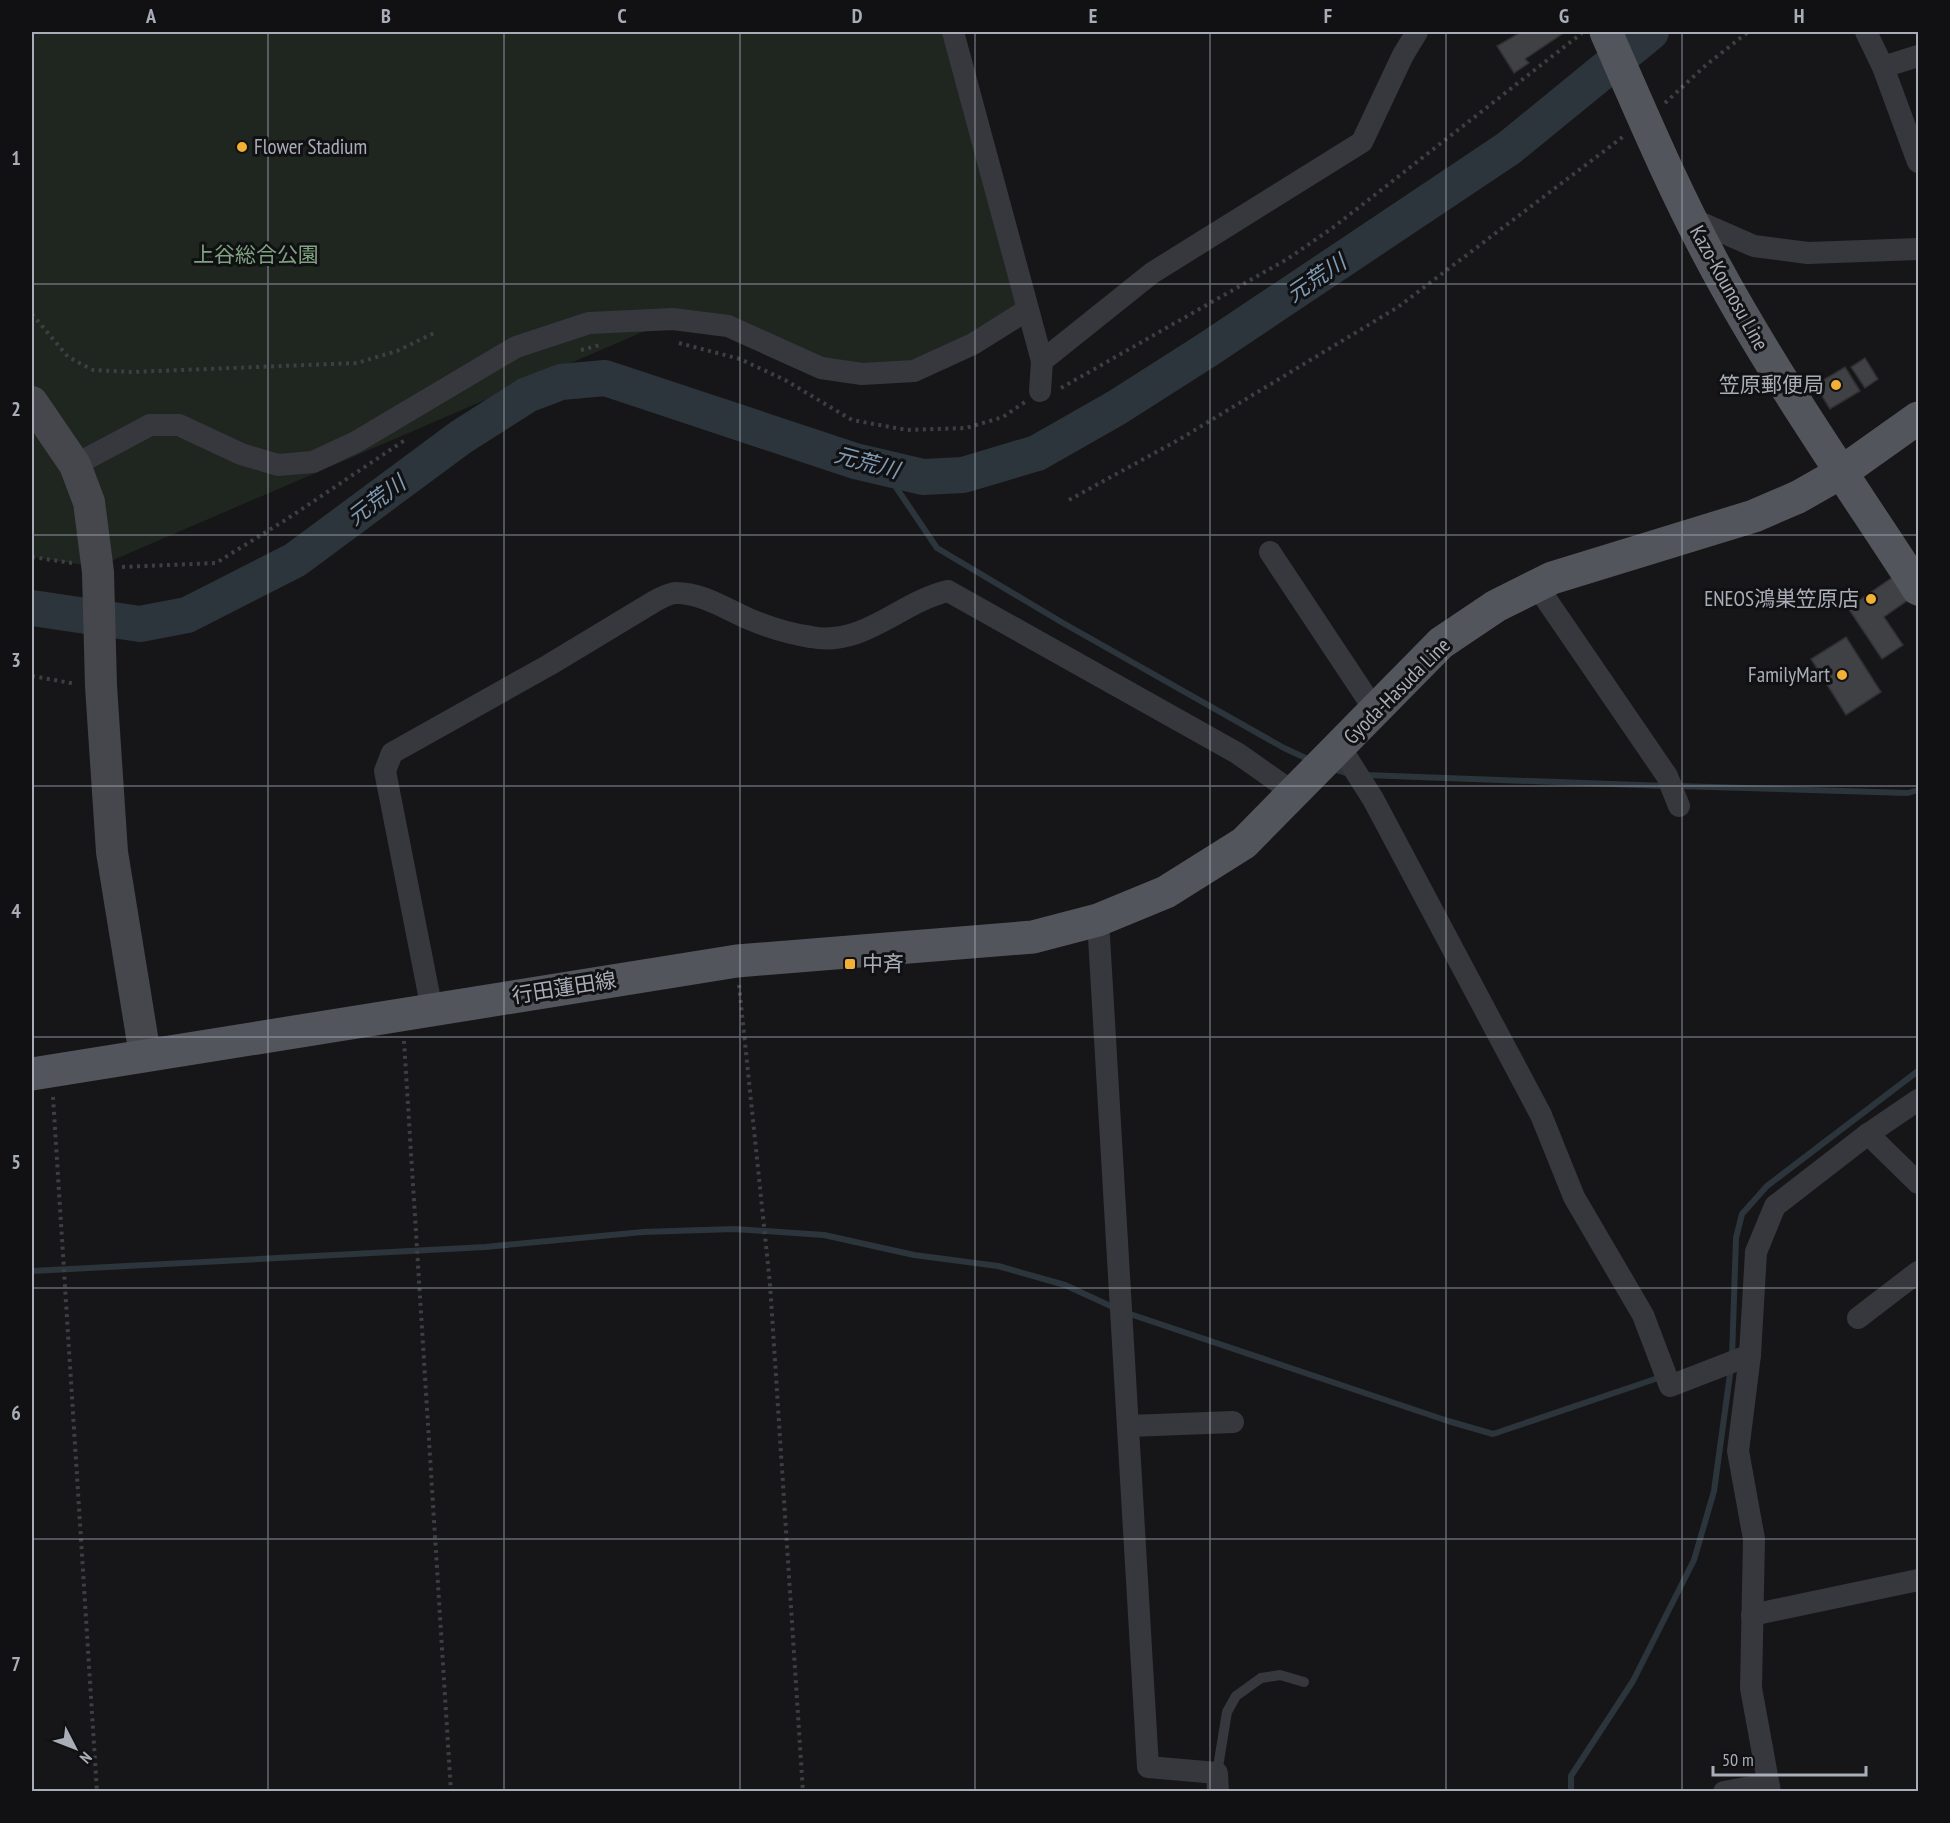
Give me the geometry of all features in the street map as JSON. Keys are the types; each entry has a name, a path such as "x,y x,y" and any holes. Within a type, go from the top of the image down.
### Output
{"main road":[{"name":"Kazo-Kounosu Line","path":"1606,32 1690,218 1751,331 1918,589"},
{"name":"Gyoda-Hasuda Line","path":"1098,920 1166,892 1244,843 1441,643 1496,606 1552,578 1754,516 1798,497 1842,472 1918,418"},
{"name":"行田蓮田線","path":"41,1072 737,961 1033,937 1098,920"}],"street":[{"path":"953,32 1042,362 1040,391"},
{"path":"1042,362 1152,273 1362,142 1403,55 1417,32"},
{"path":"1866,32 1883,67 1918,162"},
{"path":"1883,67 1918,56"},
{"path":"1690,218 1754,246 1808,253 1918,249"},
{"path":"75,465 150,425 179,425 241,454 278,465 313,462 356,442 516,347 589,323 673,319 728,326 821,368 862,374 914,371 973,344 1027,310"},
{"path":"32,402 75,465 89,502 98,569 101,682 112,852 145,1055"},
{"path":"1270,552 1374,709"},
{"path":"1537,586 1667,776 1679,806"},
{"path":"417,1013 385,771 392,753 549,665 655,601 674,593 696,595 753,621 813,638 847,638 889,619 932,595 948,591 1238,753 1294,793"},
{"path":"1340,747 1373,799 1536,1105 1574,1197 1642,1315 1670,1386 1750,1354"},
{"path":"1098,920 1148,1767 1218,1782"},
{"path":"1724,1791 1769,1788 1751,1688 1754,1539 1738,1451 1750,1354 1756,1252 1775,1206 1868,1134 1918,1100"},
{"path":"1868,1134 1918,1183"},
{"path":"1858,1318 1918,1272"},
{"path":"1129,1426 1233,1422"},
{"path":"1752,1615 1918,1580"}],"lane":[{"path":"1218,1782 1227,1712 1236,1696 1261,1678 1280,1675 1304,1682"}],"path":[{"path":"676,342 740,359 785,380 852,420 907,430 966,428 1003,417 1040,391 1065,387 1289,258 1342,220 1583,32"},
{"path":"1069,500 1268,388 1398,306 1643,117 1748,32"},
{"path":"32,314 68,357 93,370 132,372 357,363 397,351 436,332"},
{"path":"572,352 603,344"},
{"path":"32,557 98,569 216,563 287,519 411,436"},
{"path":"32,676 101,682"},
{"path":"737,961 770,1284 803,1791"},
{"path":"417,1013 451,1791"},
{"path":"41,1072 97,1791"}],"green space":[{"name":"上谷総合公園","path":"32,32 955,32 1027,310 914,371 862,374 673,319 97,567 32,557"}],"building":[{"path":"1521,32 1565,32 1525,59 1529,63 1514,73 1497,46"},
{"path":"1865,358 1878,379 1865,388 1851,367"},
{"path":"1845,367 1860,391 1830,409 1815,385"},
{"path":"1893,577 1908,600 1884,617 1903,645 1882,659 1848,608"},
{"path":"1846,637 1881,692 1846,715 1811,659"}],"waterway":[{"name":"元荒川","path":"32,608 140,624 187,615 295,560 461,437 527,395 561,382 605,378 855,461 923,477 963,475 1037,453 1116,408 1207,350 1509,148 1651,32"},
{"path":"883,468 937,548 1063,623 1284,748 1312,761"},
{"path":"1330,768 1352,775"},
{"path":"1365,775 1666,786"},
{"path":"1677,786 1908,793 1918,790"},
{"path":"1732,1357 1736,1238 1742,1214 1767,1186 1918,1071"},
{"path":"32,1271 485,1247 643,1232 734,1229 824,1235 914,1255 998,1266 1065,1285 1115,1308"},
{"path":"1127,1313 1493,1434 1661,1377"},
{"path":"1571,1792 1571,1776 1633,1681 1694,1560 1714,1491 1731,1367"}],"place":[{"name":"Flower Stadium","path":"242,147"},
{"name":"笠原郵便局","path":"1836,385"},
{"name":"ENEOS鴻巣笠原店","path":"1871,599"},
{"name":"FamilyMart","path":"1842,675"},
{"name":"中斉","path":"850,964"}]}
